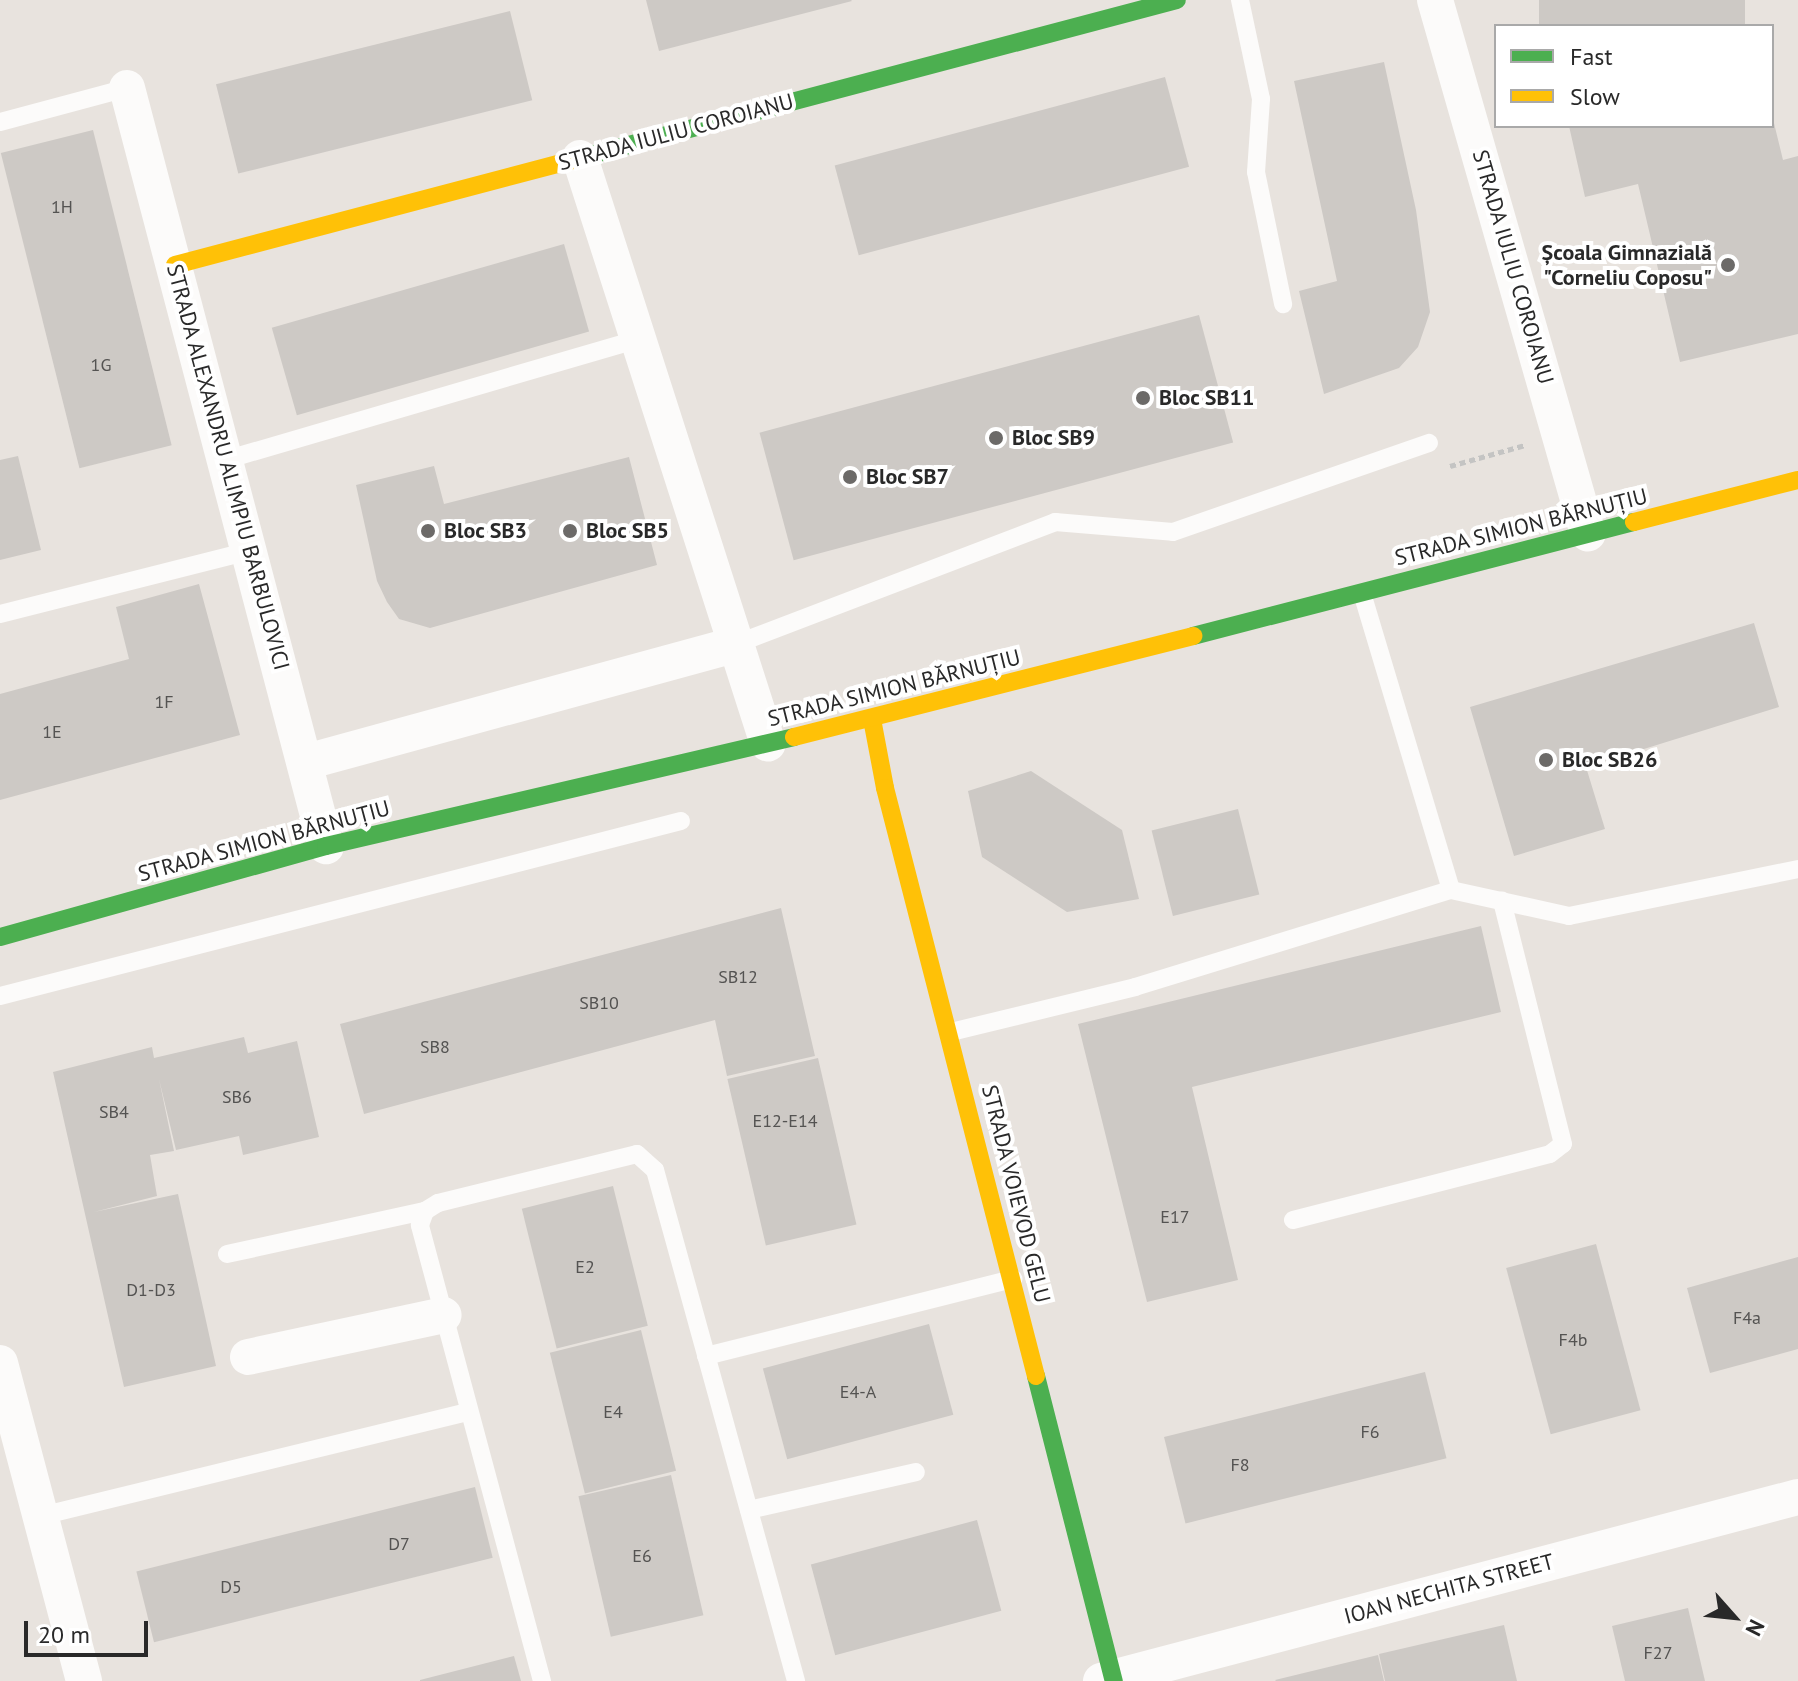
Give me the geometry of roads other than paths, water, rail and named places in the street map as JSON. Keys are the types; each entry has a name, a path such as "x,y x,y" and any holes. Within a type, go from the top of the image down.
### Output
{"street":[{"name":"STRADA IULIU COROIANU","path":"175,265 1177,0"},
{"name":"STRADA IULIU COROIANU","path":"1435,0 1588,534"},
{"name":"STRADA ALEXANDRU ALIMPIU BARBULOVICI","path":"127,88 326,846"},
{"path":"580,158 768,744"},
{"name":"STRADA SIMION BĂRNUȚIU","path":"0,937 326,846 872,719 1798,480"},
{"path":"306,762 736,644"},
{"name":"STRADA VOIEVOD GELU","path":"872,719 885,788 951,1032 1110,1680"},
{"path":"248,1357 444,1315"},
{"path":"0,1363 84,1681"},
{"name":"IOAN NECHITA STREET","path":"1110,1680 1798,1497"}],"lane":[{"path":"1240,0 1261,99 1256,172 1283,304"},
{"path":"0,122 127,88"},
{"path":"225,460 638,339"},
{"path":"736,644 1055,522 1173,532 1429,443"},
{"path":"0,614 249,551"},
{"path":"1362,593 1451,890"},
{"path":"0,996 681,821"},
{"path":"951,1032 1135,987 1451,890 1569,916 1798,869"},
{"path":"1293,1220 1550,1154 1563,1144 1502,901"},
{"path":"227,1254 425,1211 438,1203 637,1154 648,1159 655,1170 796,1681"},
{"path":"425,1211 420,1225 542,1681"},
{"path":"706,1356 1013,1279"},
{"path":"41,1516 469,1412"},
{"path":"749,1510 916,1472"}],"place":[{"name":"Școala Gimnazială \"Corneliu Coposu\"","path":"1728,265"},
{"name":"Bloc SB11","path":"1143,398"},
{"name":"Bloc SB9","path":"996,438"},
{"name":"Bloc SB7","path":"850,477"},
{"name":"Bloc SB3","path":"428,531"},
{"name":"Bloc SB5","path":"570,531"},
{"name":"Bloc SB26","path":"1546,760"}]}
